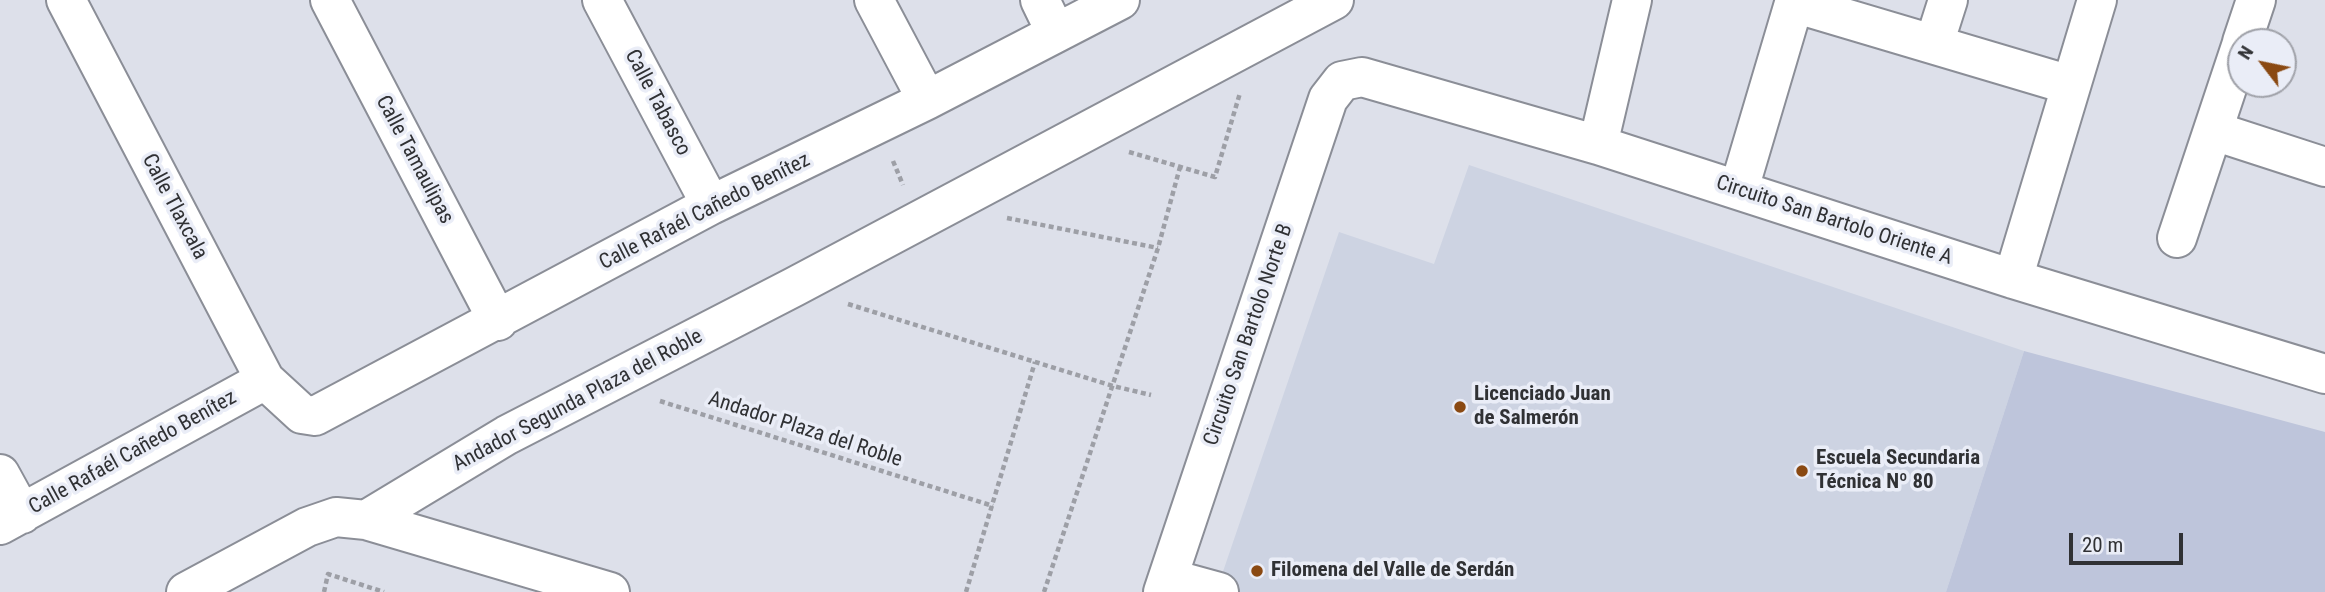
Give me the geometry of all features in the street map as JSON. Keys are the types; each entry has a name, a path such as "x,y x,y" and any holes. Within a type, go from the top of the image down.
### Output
{"street":[{"name":"Calle Tlaxcala","path":"66,0 265,380 292,406"},
{"name":"Calle Tamaulipas","path":"330,0 498,321"},
{"name":"Calle Tabasco","path":"603,0 711,205"},
{"path":"874,0 928,100"},
{"name":"Calle Rafaél Cañedo Benítez","path":"292,406 302,414 316,416 711,205 928,100 1048,17 1120,0"},
{"name":"Andador Segunda Plaza del Roble","path":"186,592 307,527 351,518 794,287 1334,0"},
{"path":"1598,145 1632,0"},
{"path":"1934,44 1948,0"},
{"path":"2014,279 2097,0"},
{"path":"2247,28 2256,0"},
{"path":"1739,190 1794,2 2070,85"},
{"name":"Circuito San Bartolo Oriente A","path":"1342,80 1362,77 1598,145 2014,279 2325,374"},
{"name":"Circuito San Bartolo Norte B","path":"1165,585 1328,99 1342,80"},
{"path":"2177,238 2227,91"},
{"path":"2214,131 2325,167"},
{"name":"Calle Rafaél Cañedo Benítez","path":"11,520 265,380"},
{"path":"0,474 11,520"},
{"path":"351,518 544,582 610,592"},
{"path":"1165,585 1219,592"}],"path":[{"path":"1078,137 1215,177 1254,44"},
{"path":"877,125 933,213 1157,248"},
{"path":"1044,592 1113,386 1180,167"},
{"path":"794,287 1113,386 1151,395"},
{"path":"966,592 1035,362"},
{"name":"Andador Plaza del Roble","path":"606,384 993,506"},
{"path":"324,592 328,574 384,592"}],"shaded area":[{"path":"1469,165 2024,351 1946,592 1216,592 1339,232 1434,264"},
{"path":"2024,351 2325,432 2325,592 1946,592"}],"place":[{"name":"Licenciado Juan de Salmerón","path":"1460,407"},
{"name":"Escuela Secundaria Técnica Nº 80","path":"1802,471"},
{"name":"Filomena del Valle de Serdán","path":"1257,571"}]}
